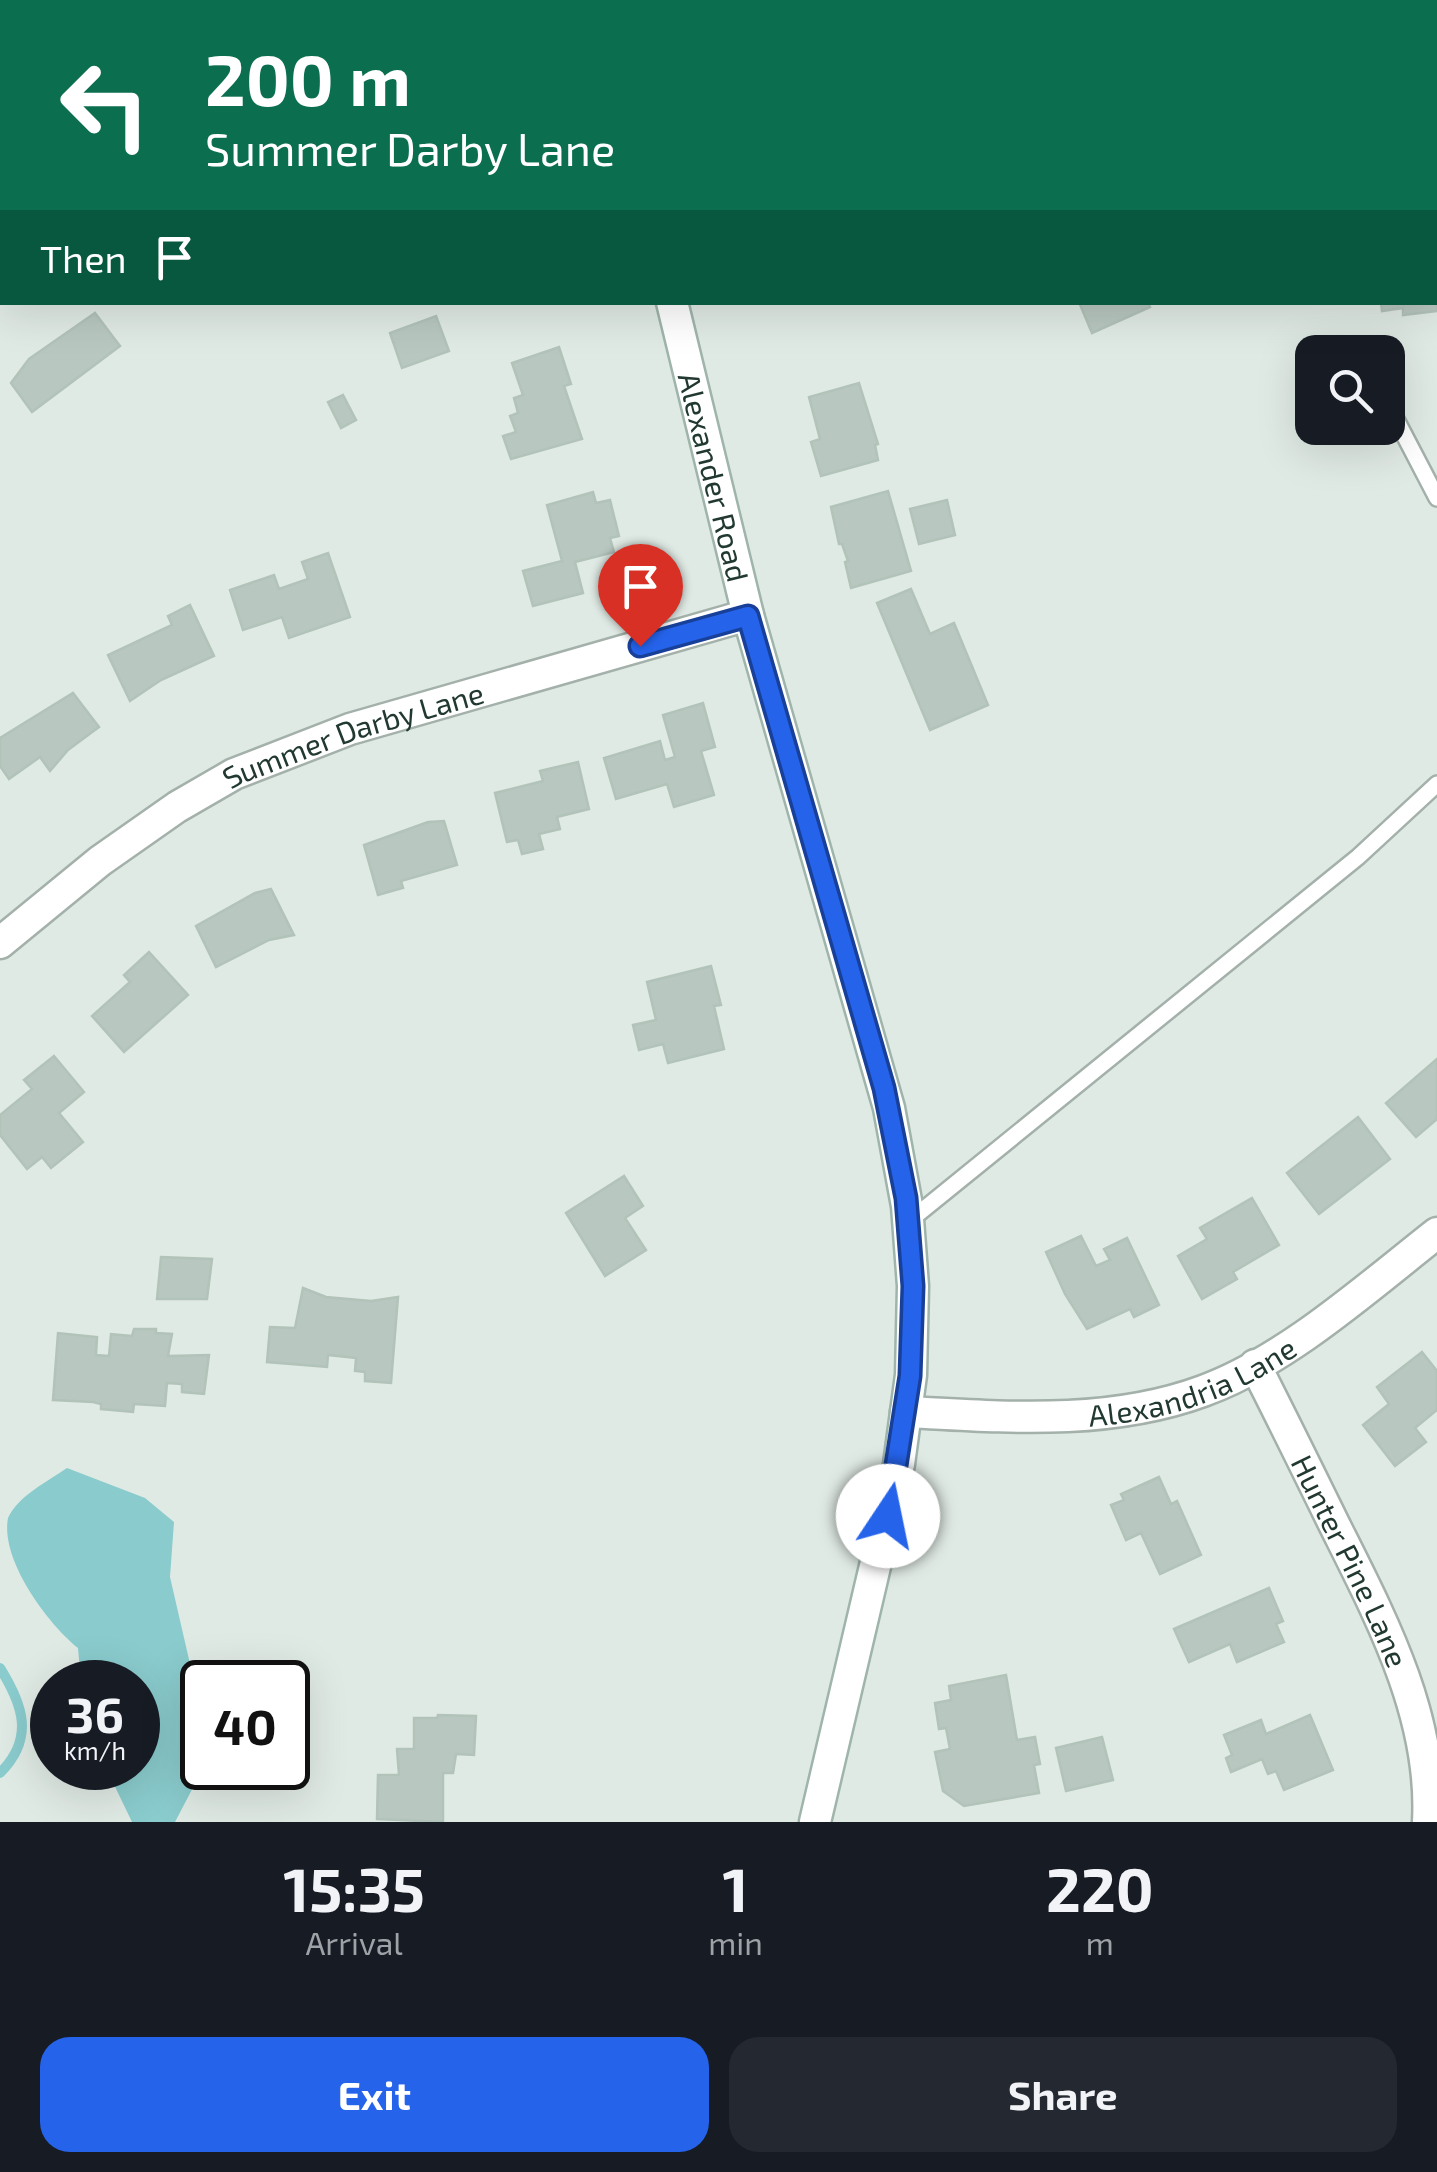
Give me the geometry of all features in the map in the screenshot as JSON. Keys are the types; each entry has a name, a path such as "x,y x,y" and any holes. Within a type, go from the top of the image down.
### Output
{"street":[{"name":"Alexander Road","path":"673,305 748,616 889,1108 908,1222 913,1286 906,1412 888,1516 815,1822"},
{"name":"Summer Darby Lane","path":"0,943 100,861 177,807 234,774 350,729 748,616"},
{"name":"Alexandria Lane","path":"906,1412 1010,1417 1114,1413 1207,1390 1319,1325 1437,1233"},
{"name":"Hunter Pine Lane","path":"1256,1364 1364,1582 1398,1661 1430,1754 1428,1822"}],"lane":[{"path":"1405,437 1437,498"},
{"path":"908,1222 1358,857 1437,784"}],"water":[{"path":"67,1468 145,1498 174,1522 170,1577 189,1660 180,1660 180,1790 192,1790 175,1822 132,1822 117,1790 160,1790 160,1660 79,1660 78,1648 29,1590 11,1553 8,1518 34,1490"}],"building":[{"path":"1080,305 1149,305 1150,307 1092,333"},
{"path":"1381,305 1437,305 1437,311 1403,315 1403,308 1382,311"},
{"path":"95,313 120,346 32,412 11,383 29,359"},
{"path":"436,316 449,351 402,368 390,333"},
{"path":"559,347 571,384 564,386 582,439 511,459 503,436 516,432 510,416 518,413 514,398 523,395 512,363"},
{"path":"859,383 878,444 878,460 821,476 811,442 820,439 809,397"},
{"path":"343,395 356,420 341,428 328,402"},
{"path":"888,491 911,571 851,588 845,562 848,561 839,544 831,507"},
{"path":"593,492 596,503 610,500 619,536 610,538 614,552 575,562 583,593 533,606 523,571 562,561 547,505"},
{"path":"947,500 955,535 919,544 910,509"},
{"path":"328,553 350,617 289,638 282,617 243,630 230,590 274,575 279,589 308,579 302,562"},
{"path":"911,589 930,634 954,623 988,705 930,730 877,603"},
{"path":"190,605 214,656 161,680 130,701 108,655 172,625 168,616"},
{"path":"73,693 99,727 68,750 50,771 40,757 9,779 0,766 0,738"},
{"path":"703,703 715,747 701,751 714,795 674,807 667,784 616,799 604,758 660,741 665,760 675,757 663,715"},
{"path":"578,762 589,809 557,817 560,829 539,834 543,849 522,854 518,840 507,842 495,793 543,781 540,771"},
{"path":"444,821 457,865 401,881 403,888 378,895 364,845 428,822"},
{"path":"271,889 294,935 269,940 216,967 196,926 255,893"},
{"path":"149,952 188,995 124,1052 92,1016 130,982 124,975"},
{"path":"711,966 721,1005 714,1006 724,1049 668,1063 663,1044 639,1050 633,1025 656,1020 647,982"},
{"path":"54,1056 84,1092 59,1113 83,1142 51,1168 42,1157 27,1169 0,1135 0,1115 32,1089 24,1080"},
{"path":"1437,1059 1437,1119 1416,1137 1386,1103"},
{"path":"1358,1117 1390,1159 1319,1214 1287,1173"},
{"path":"624,1176 643,1206 625,1218 646,1250 605,1276 566,1213"},
{"path":"1252,1198 1279,1245 1233,1272 1237,1279 1202,1299 1178,1256 1207,1239 1200,1228"},
{"path":"1081,1236 1096,1266 1110,1260 1104,1249 1127,1238 1159,1305 1134,1317 1130,1309 1087,1329 1046,1252"},
{"path":"161,1257 212,1259 207,1299 157,1299"},
{"path":"303,1288 326,1297 371,1301 398,1297 391,1383 365,1381 365,1372 355,1371 356,1358 328,1355 327,1367 267,1362 270,1327 295,1328"},
{"path":"134,1329 172,1334 168,1356 209,1355 204,1394 182,1392 182,1384 167,1383 165,1406 134,1404 133,1412 101,1409 101,1404 93,1402 53,1400 58,1333 97,1337 96,1355 109,1356 111,1334 132,1336"},
{"path":"1422,1352 1437,1371 1437,1410 1415,1428 1426,1442 1395,1466 1363,1425 1389,1404 1377,1387"},
{"path":"1159,1477 1171,1504 1177,1501 1201,1555 1160,1574 1141,1533 1126,1540 1111,1505 1124,1500 1121,1494"},
{"path":"1269,1588 1283,1621 1276,1624 1284,1642 1237,1662 1230,1644 1189,1662 1174,1629"},
{"path":"1006,1675 1017,1740 1035,1737 1040,1764 1034,1765 1039,1793 964,1806 943,1791 935,1752 950,1749 946,1728 939,1729 935,1703 951,1700 949,1686"},
{"path":"1310,1715 1333,1770 1284,1790 1276,1771 1268,1774 1262,1759 1231,1772 1226,1758 1232,1755 1224,1735 1261,1720 1266,1734"},
{"path":"476,1716 474,1755 456,1754 453,1773 443,1773 443,1822 377,1819 378,1775 399,1775 397,1749 414,1749 414,1718"},
{"path":"1102,1737 1113,1780 1066,1791 1056,1748"}],"waterway":[{"path":"0,1668 15,1695 22,1721 18,1747 0,1773"}],"route":[{"path":"640,646 748,616 884,1088 906,1198 913,1286 910,1376 888,1516"}]}
